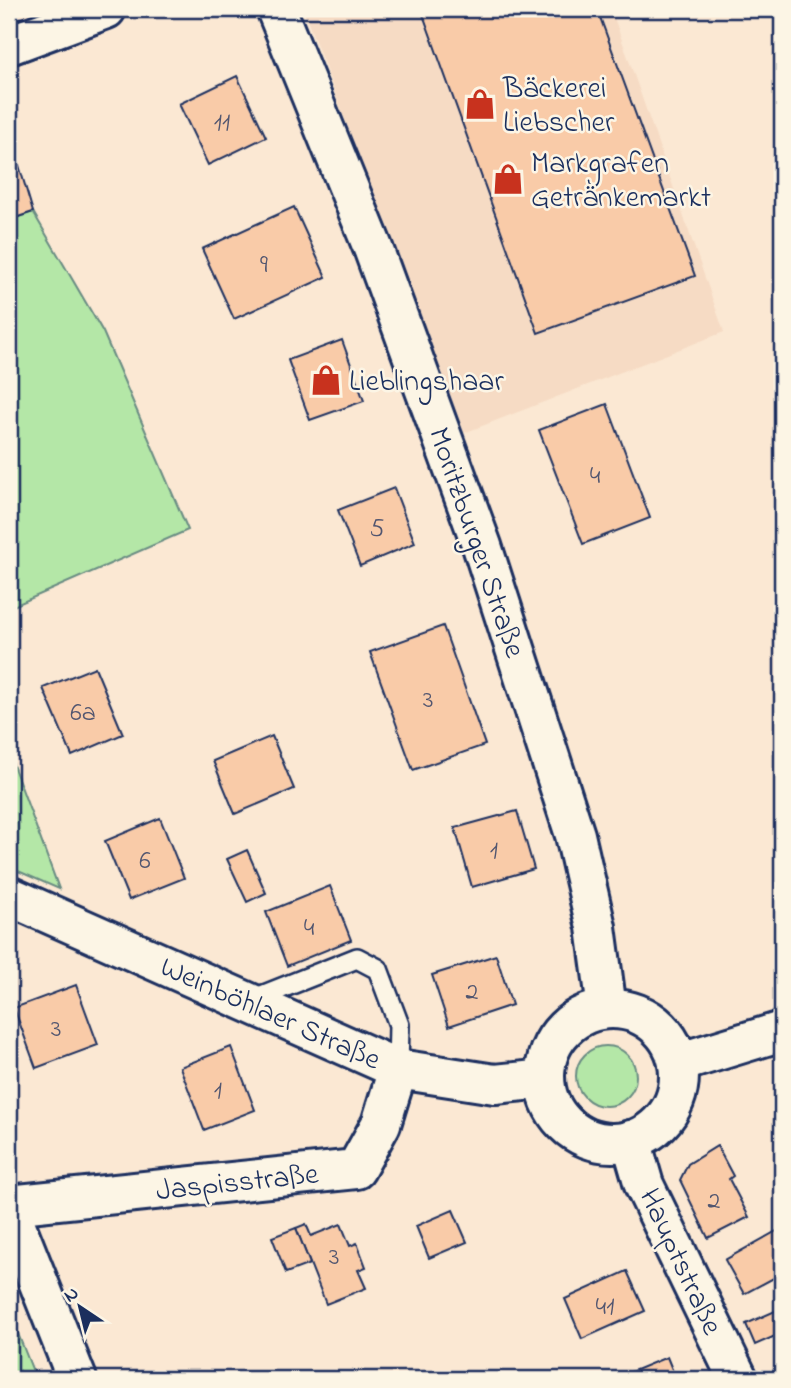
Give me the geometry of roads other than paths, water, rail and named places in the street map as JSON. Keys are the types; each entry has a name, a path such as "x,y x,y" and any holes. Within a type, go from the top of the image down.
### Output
{"street":[{"path":"9,45 106,9"},
{"name":"Moritzburger Straße","path":"276,9 373,248 482,546 575,835 596,927 607,1009"},
{"name":"Weinböhlaer Straße","path":"9,896 398,1069 495,1084 545,1079"},
{"path":"607,1009 644,1017 660,1029 671,1044 678,1063 679,1082 674,1102 663,1119 649,1132 631,1140 611,1143 591,1140 573,1131 559,1117 549,1099 545,1079 547,1059 562,1032 587,1014 607,1009"},
{"path":"678,1063 782,1031"},
{"name":"Jaspisstraße","path":"9,1206 356,1169 381,1124 398,1069"},
{"name":"Hauptstraße","path":"631,1140 644,1185 738,1379"},
{"path":"9,1206 77,1379"}],"lane":[{"path":"248,1002 357,958 378,969 395,1014 399,1025 398,1069"}],"place":[{"name":"Bäckerei Liebscher","path":"480,104"},
{"name":"Markgrafen Getränkemarkt","path":"508,179"},
{"name":"Lieblingshaar","path":"326,380"}]}
